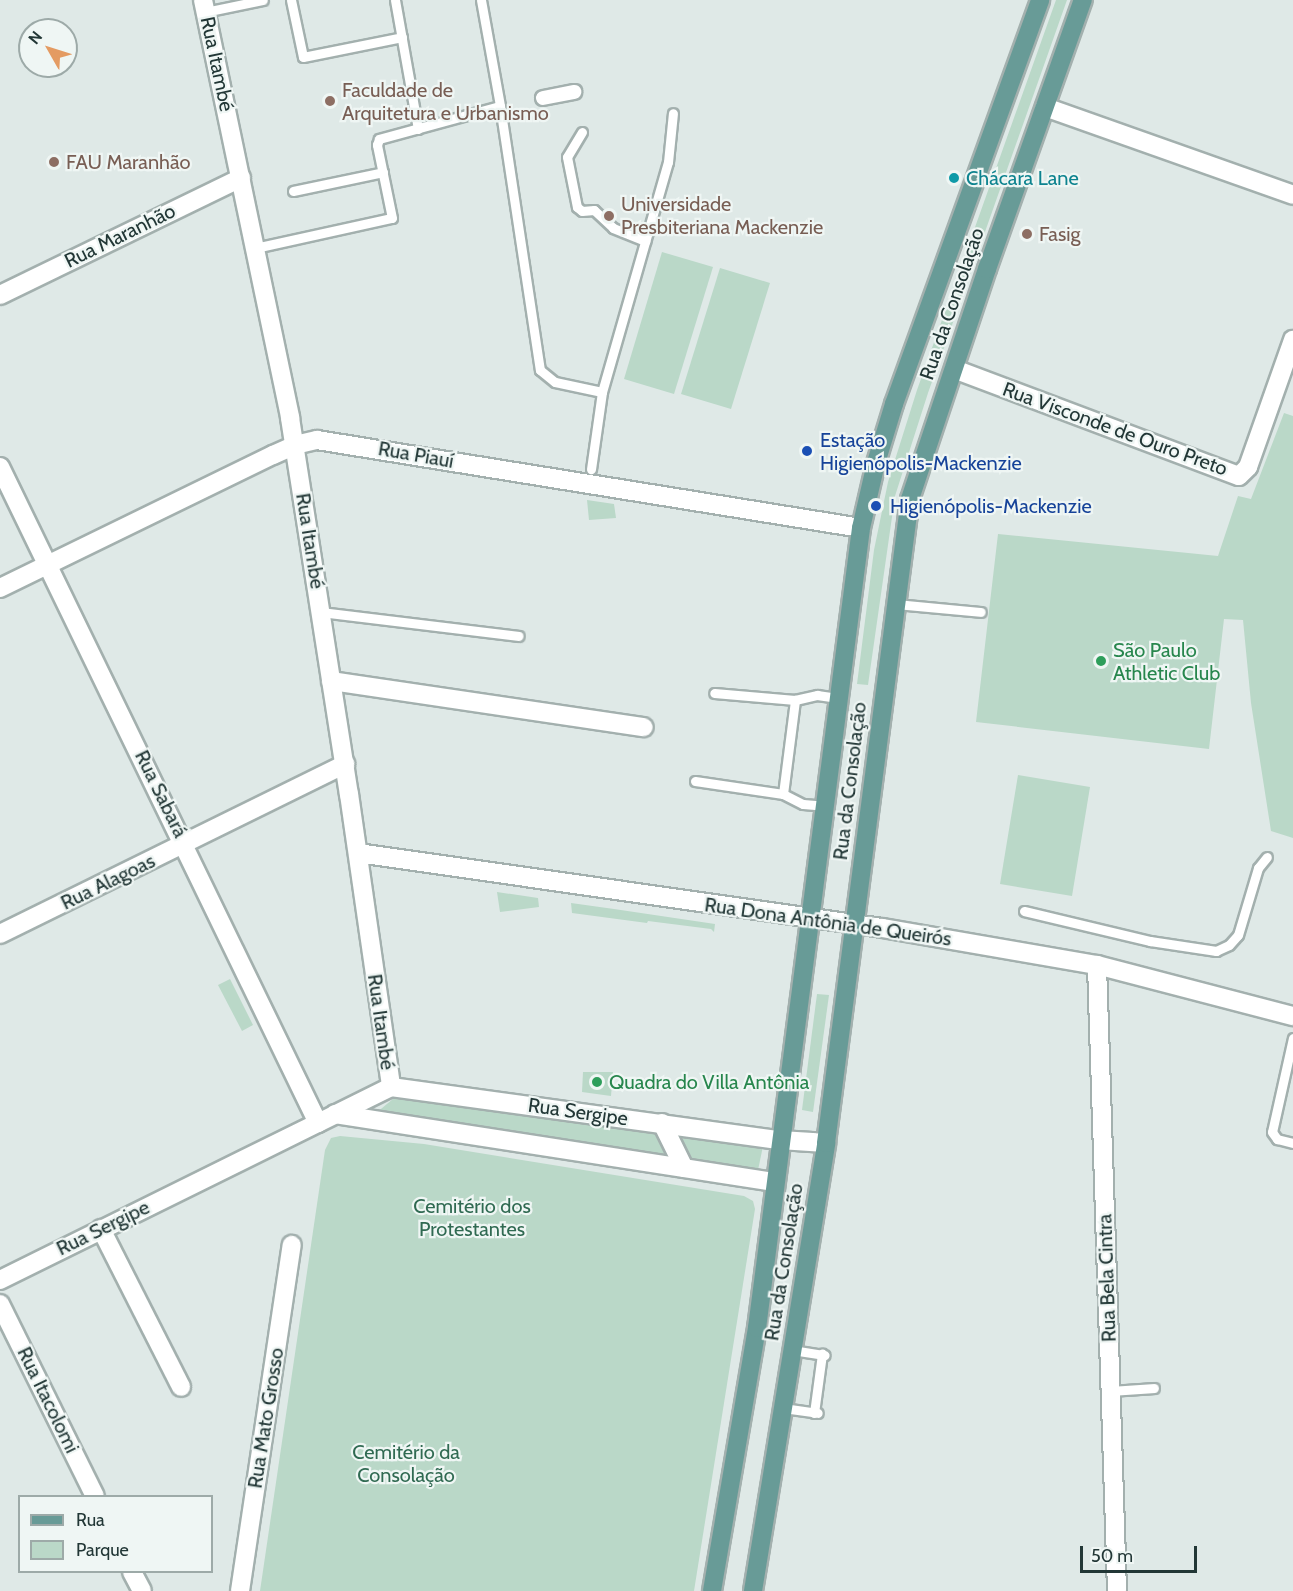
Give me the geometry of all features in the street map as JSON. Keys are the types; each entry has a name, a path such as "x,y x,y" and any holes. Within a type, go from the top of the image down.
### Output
{"main road":[{"name":"Rua da Consolação","path":"711,1591 757,1328 861,528 876,463 894,404 1040,0"},
{"name":"Rua da Consolação","path":"753,1591 826,1143 910,499 1083,0"}],"street":[{"name":"Rua Itambé","path":"204,6 295,445 345,764 391,1087"},
{"path":"543,98 574,92"},
{"path":"1046,107 1293,195"},
{"name":"Rua Maranhão","path":"0,295 241,178"},
{"name":"Rua Visconde de Ouro Preto","path":"954,369 1239,476 1248,467 1293,340"},
{"name":"Rua Piauí","path":"0,588 295,445 317,440 331,440 861,528"},
{"name":"Rua Sabará","path":"0,466 185,843 318,1123"},
{"path":"331,681 644,727"},
{"name":"Rua Alagoas","path":"0,934 345,764"},
{"name":"Rua Dona Antônia de Queirós","path":"358,853 855,924 1097,965 1293,1016"},
{"name":"Rua Bela Cintra","path":"1097,965 1117,1591"},
{"name":"Rua Sergipe","path":"0,1280 391,1087 780,1140 826,1143"},
{"name":"Rua Sergipe","path":"335,1114 775,1182"},
{"path":"662,1123 684,1168"},
{"path":"101,1229 181,1387"},
{"name":"Rua Mato Grosso","path":"241,1587 292,1245"},
{"name":"Rua Itacolomi","path":"0,1304 94,1495"},
{"path":"133,1573 142,1591"},
{"path":"224,1591 241,1587"}],"lane":[{"path":"204,6 263,0"},
{"path":"291,0 303,57 402,37"},
{"path":"395,0 418,129"},
{"path":"481,0 500,106 540,370 555,382 602,392"},
{"path":"255,248 392,218 377,145 379,139 500,106"},
{"path":"591,470 602,392 668,162 673,113"},
{"path":"582,132 567,157 576,207 582,211 594,210 613,228 646,241"},
{"path":"293,191 383,172"},
{"path":"895,604 981,612"},
{"path":"321,612 519,636"},
{"path":"714,693 795,700 817,695 838,698"},
{"path":"783,794 795,700"},
{"path":"695,781 783,794 803,804 824,806"},
{"path":"1024,911 1150,941 1216,951 1229,945 1239,935 1258,868 1267,857"},
{"path":"1293,1038 1272,1132 1277,1139 1293,1143"},
{"path":"783,1408 816,1413 824,1355 792,1350"},
{"path":"1111,1391 1154,1388"}],"green space":[{"path":"1056,0 1067,0 928,393 895,496 868,685 857,684 874,550 888,482 917,390"},
{"path":"662,252 713,267 674,394 624,379"},
{"path":"720,268 770,283 731,409 681,394"},
{"name":"São Paulo Athletic Club","path":"1284,413 1293,416 1293,838 1271,831 1251,703 1243,620 1224,619 1209,749 976,722 998,534 1218,556 1238,496 1251,499"},
{"path":"587,500 614,504 616,518 589,520"},
{"path":"1018,775 1090,787 1072,896 1000,884"},
{"path":"497,892 538,898 539,907 500,912"},
{"path":"571,903 715,924 714,932 711,929 572,913"},
{"path":"230,979 253,1025 242,1031 218,985"},
{"path":"817,994 829,995 813,1112 802,1110"},
{"name":"Quadra do Villa Antônia","path":"583,1072 613,1072 611,1096 582,1092"},
{"path":"400,1093 661,1132 677,1163 375,1114"},
{"path":"668,1132 763,1146 757,1175 685,1163"},
{"name":"Cemitério da Consolação","path":"340,1136 424,1144 744,1196 753,1201 755,1209 694,1591 260,1591 325,1150 331,1138"}],"place":[{"name":"Faculdade de Arquitetura e Urbanismo","path":"330,101"},
{"name":"FAU Maranhão","path":"54,162"},
{"name":"Chácara Lane","path":"954,178"},
{"name":"Universidade Presbiteriana Mackenzie","path":"609,216"},
{"name":"Fasig","path":"1027,234"},
{"name":"Estação Higienópolis-Mackenzie","path":"807,451"},
{"name":"Higienópolis-Mackenzie","path":"876,506"},
{"name":"São Paulo Athletic Club","path":"1101,661"},
{"name":"Quadra do Villa Antônia","path":"597,1082"}],"park label":[{"name":"Cemitério dos Protestantes","path":"472,1218"}]}
